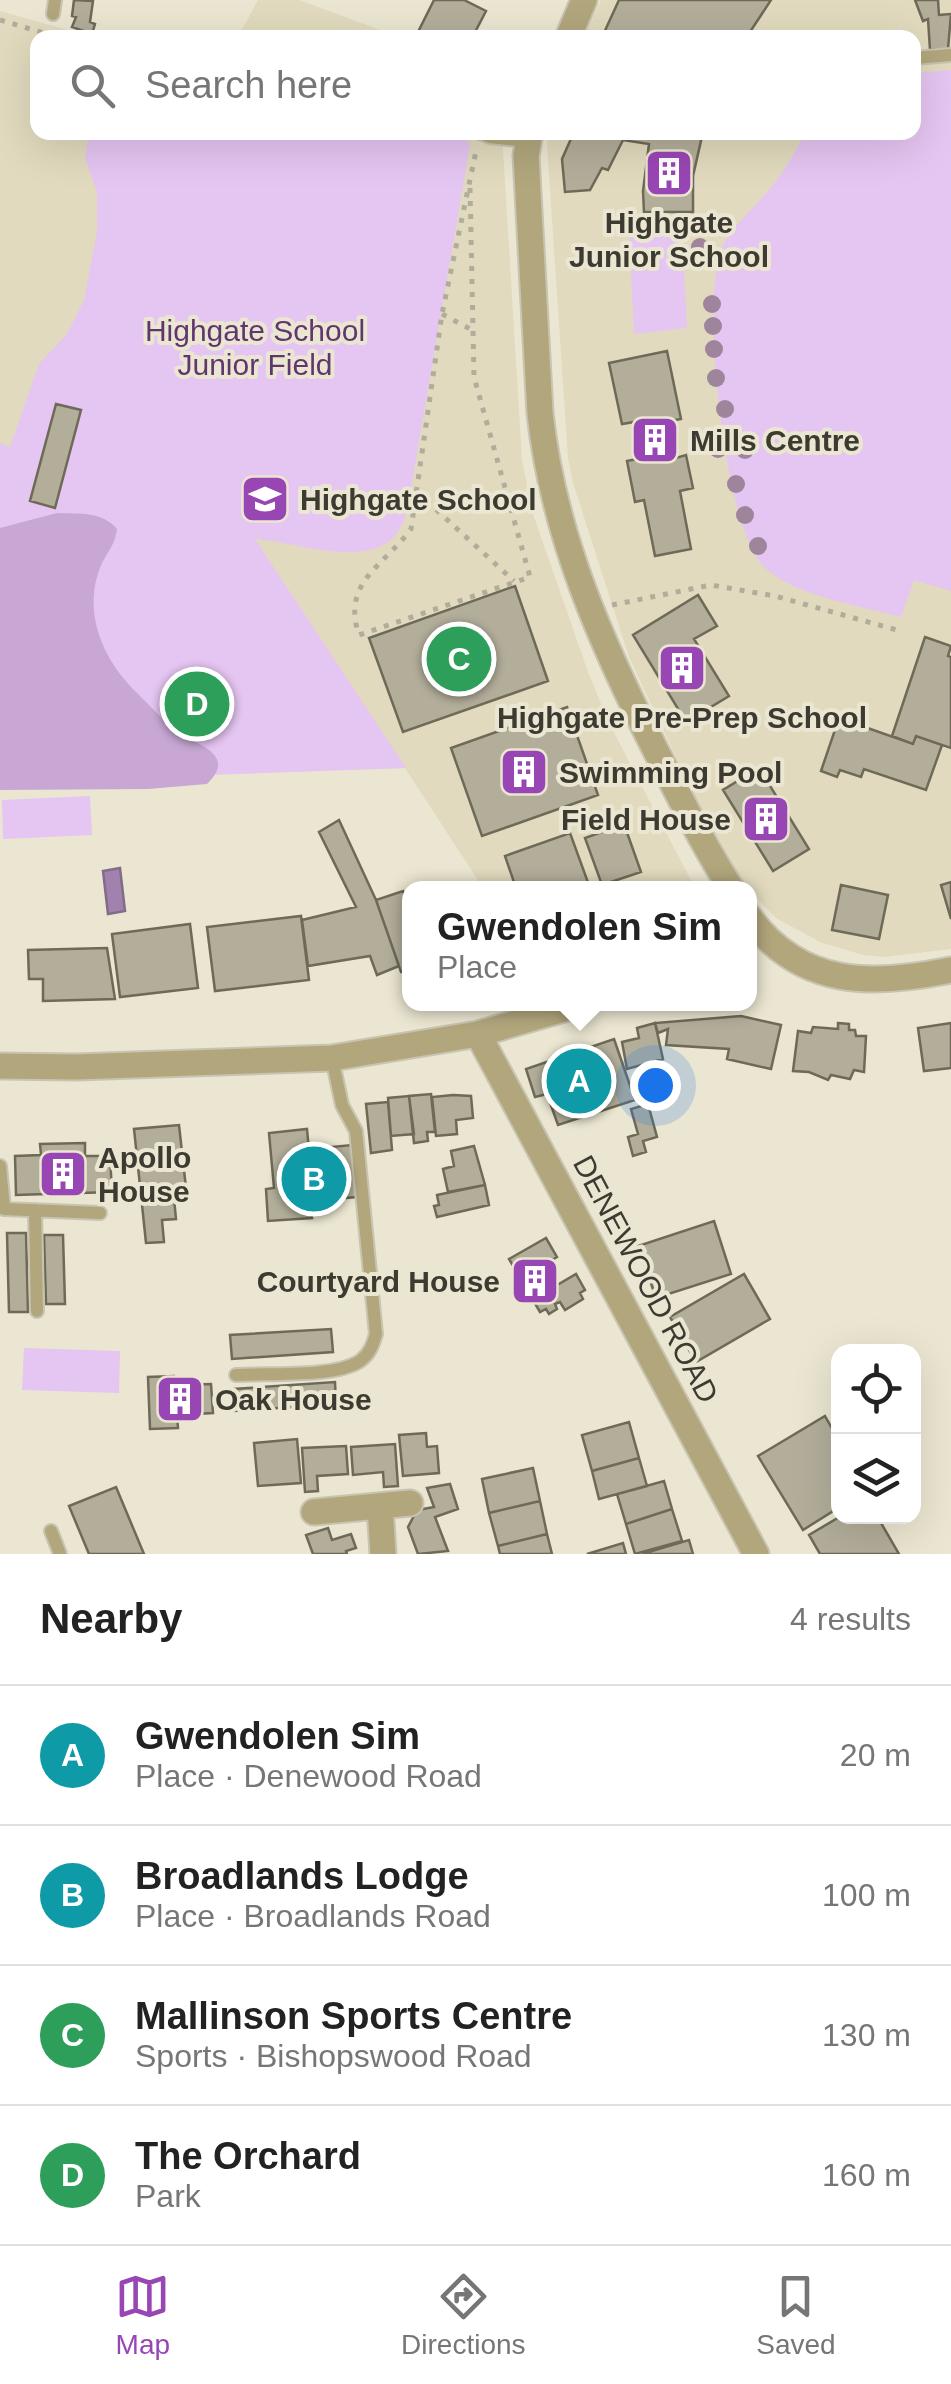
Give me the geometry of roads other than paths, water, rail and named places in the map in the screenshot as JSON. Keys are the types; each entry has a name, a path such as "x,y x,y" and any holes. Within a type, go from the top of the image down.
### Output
{"street":[{"path":"571,30 584,0"},
{"path":"529,140 526,156 544,450 556,504 590,612 658,754 725,881"},
{"path":"761,949 860,980 901,980 951,970"},
{"path":"0,1066 332,1058 478,1034 557,1011"},
{"name":"DENEWOOD ROAD","path":"478,1034 756,1554"},
{"path":"314,1512 410,1503"},
{"path":"380,1506 382,1554"}],"lane":[{"path":"921,57 951,54"},
{"path":"236,1376 349,1366 367,1355 373,1344 376,1334 356,1131 342,1105 332,1058"},
{"path":"0,1166 4,1210 100,1212"},
{"path":"34,1210 37,1311"},
{"path":"51,1531 60,1554"}],"place":[{"name":"Highgate Junior School","path":"669,173"},
{"name":"Mills Centre","path":"655,440"},
{"name":"Highgate School","path":"265,499"},
{"name":"Mallinson Sports Centre","path":"459,659"},
{"name":"Highgate Pre-Prep School","path":"682,668"},
{"name":"The Orchard","path":"197,704"},
{"name":"Swimming Pool","path":"524,772"},
{"name":"Field House","path":"766,819"},
{"name":"Gwendolen Sim","path":"579,1081"},
{"name":"Apollo House","path":"63,1174"},
{"name":"Broadlands Lodge","path":"314,1179"},
{"name":"Courtyard House","path":"535,1281"},
{"name":"Oak House","path":"180,1399"}],"park label":[{"name":"Highgate School Junior Field","path":"255,347"}]}
